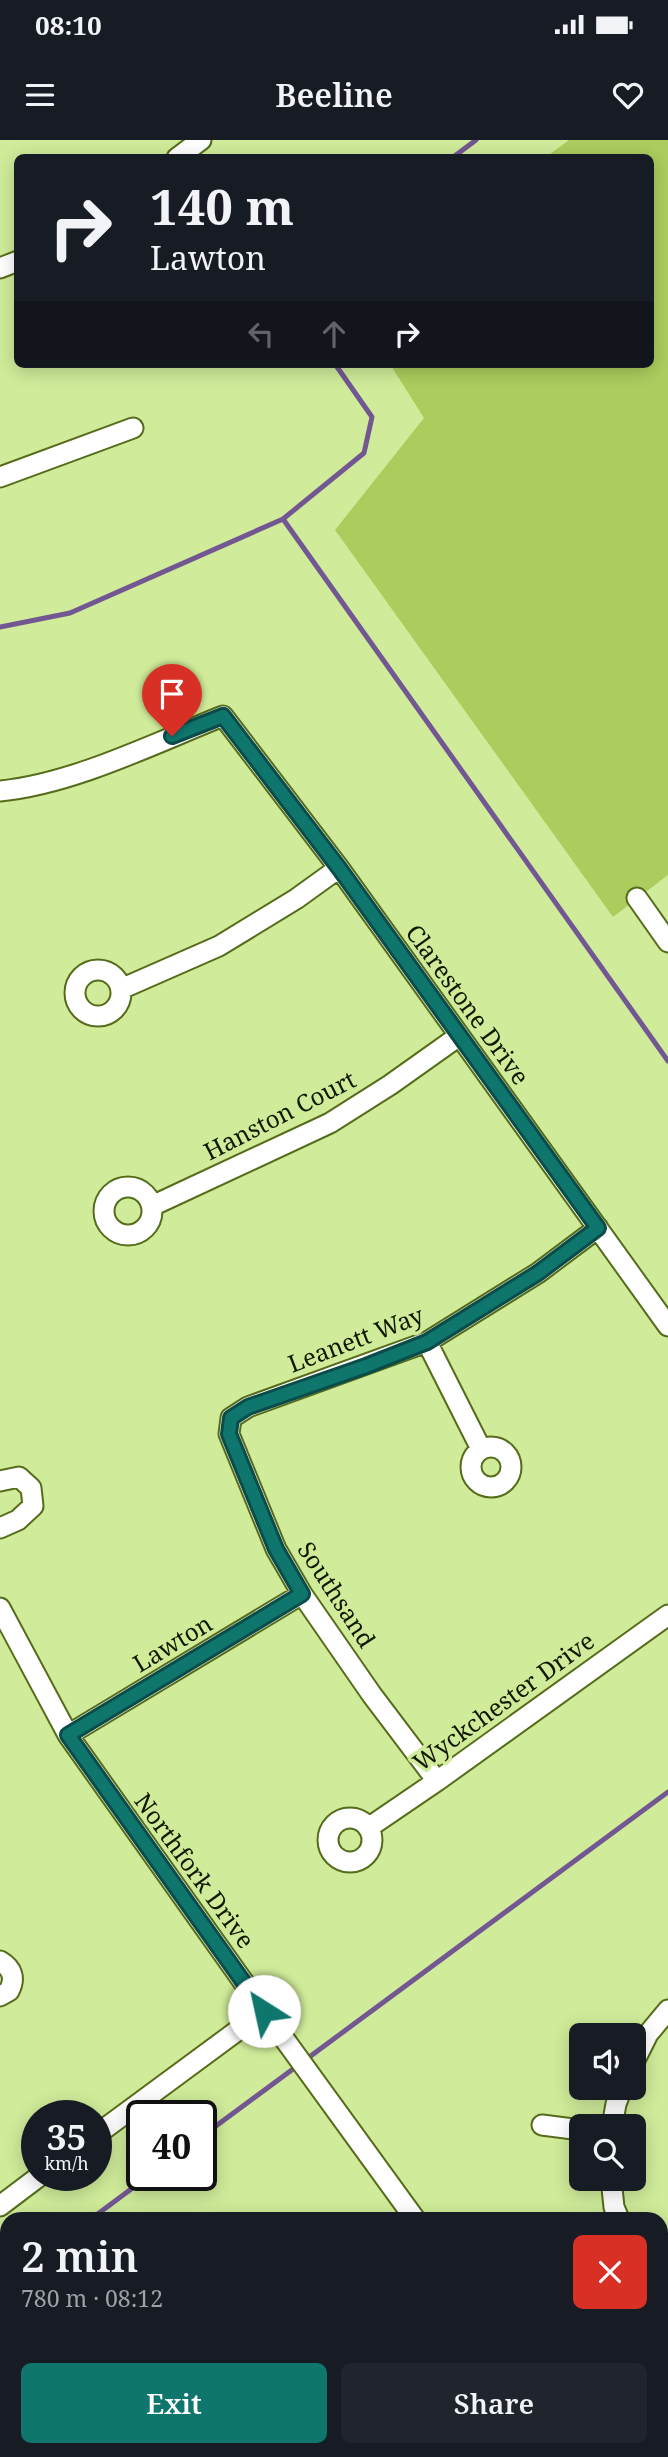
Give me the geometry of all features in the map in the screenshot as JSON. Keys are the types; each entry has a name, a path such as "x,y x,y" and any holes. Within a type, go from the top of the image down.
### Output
{"street":[{"path":"182,154 201,140"},
{"path":"0,477 133,428"},
{"name":"Clarestone Drive","path":"0,791 48,782 223,716 339,868 668,1326"},
{"path":"121,989 219,946 296,899 339,868"},
{"path":"637,898 661,918 668,942"},
{"name":"Hanston Court","path":"152,1206 330,1123 459,1036"},
{"name":"Leanett Way","path":"231,1418 248,1407 427,1342 538,1273 598,1228"},
{"path":"427,1342 481,1449"},
{"name":"Southsand","path":"231,1418 229,1434 276,1549 302,1594 437,1782"},
{"path":"0,1481 19,1477 31,1488 33,1506 18,1520 0,1528"},
{"name":"Lawton","path":"68,1735 302,1594"},
{"name":"Northfork Drive","path":"0,1608 68,1735 410,2212"},
{"name":"Wyckchester Drive","path":"368,1828 437,1782 668,1615"},
{"path":"0,1961 11,1970 13,1977 9,1991 0,1996"},
{"path":"646,2038 668,2010"},
{"path":"112,2122 264,2011"},
{"path":"542,2125 569,2128"},
{"path":"0,2206 21,2190"},
{"path":"612,2191 616,2212"}],"green space":[{"path":"569,140 668,140 668,875 613,917 335,530 424,418 393,368 654,368 654,154 550,154"}],"waterway":[{"path":"457,154 476,140"},
{"path":"0,627 70,613 283,519 364,453 372,417 338,368"},
{"path":"283,519 668,1061"},
{"path":"217,2125 668,1792"},
{"path":"100,2212 129,2191"}],"route":[{"path":"172,736 223,716 339,868 598,1228 538,1273 427,1342 248,1407 231,1418 229,1434 276,1549 302,1594 68,1735 264,2011"}]}
